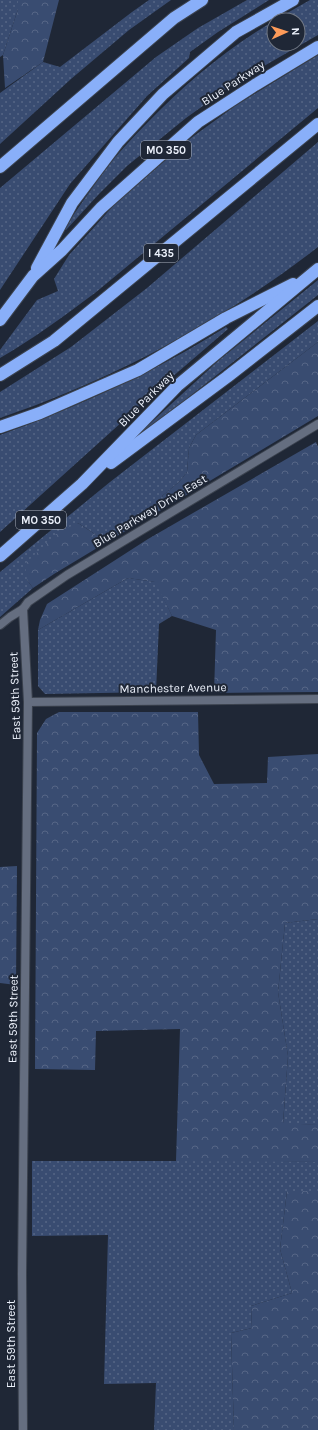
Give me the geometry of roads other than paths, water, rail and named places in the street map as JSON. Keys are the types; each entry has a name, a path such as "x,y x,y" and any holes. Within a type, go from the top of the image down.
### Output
{"highway":[{"path":"0,167 174,18 202,0"},
{"path":"33,276 72,203 118,142 162,94 236,32 293,0"},
{"name":"Blue Parkway","path":"0,320 33,276 62,250 100,208 198,122 318,47"},
{"name":"I 435","path":"0,375 54,341 318,124"},
{"path":"0,427 40,413 138,370 226,318 315,272"},
{"name":"Blue Parkway","path":"0,556 82,484 177,386 315,272"},
{"path":"82,484 227,377 318,306"}],"street":[{"name":"Blue Parkway Drive East","path":"0,625 23,609 28,602 67,575 318,424"},
{"name":"East 59th Street","path":"23,609 28,702 22,1266 23,1430"},
{"name":"Manchester Avenue","path":"28,702 318,699"}]}
